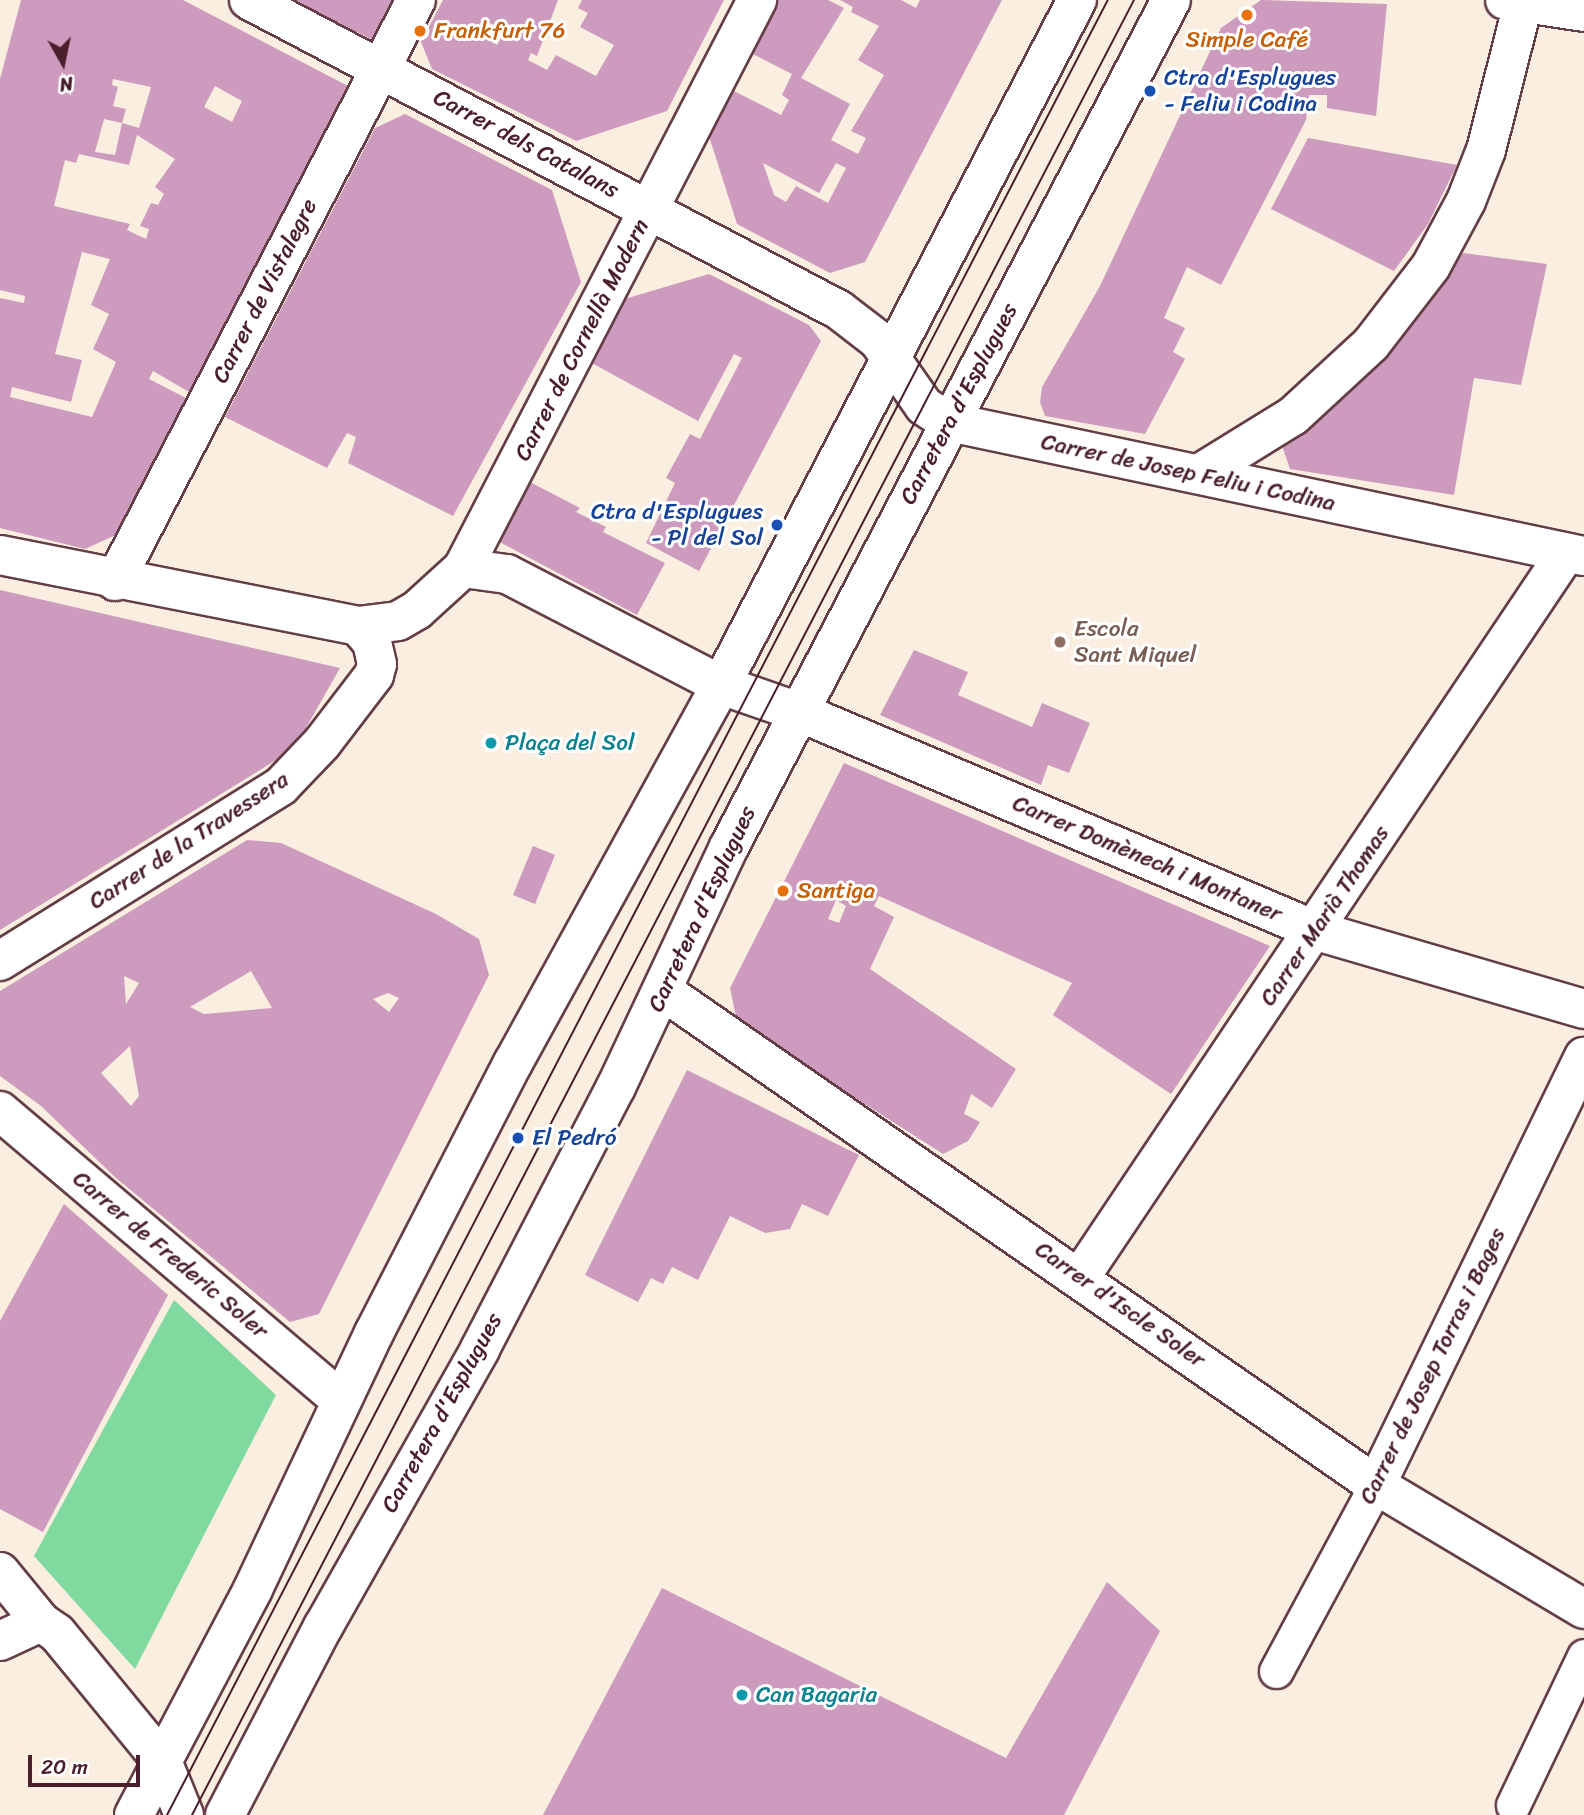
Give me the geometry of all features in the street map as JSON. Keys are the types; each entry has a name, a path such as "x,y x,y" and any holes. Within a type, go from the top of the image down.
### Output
{"street":[{"name":"Carrer dels Catalans","path":"249,0 839,310"},
{"name":"Carrer de Vistalegre","path":"115,581 415,0"},
{"name":"Carrer de Cornellà Modern","path":"0,555 115,581 358,626 398,621 417,610 463,568 757,0"},
{"path":"134,1815 280,1536 341,1400 555,984 721,685 1077,0"},
{"name":"Carretera d'Esplugues","path":"225,1815 323,1627 480,1349 663,991 729,847 1171,0"},
{"path":"1199,474 1293,416 1371,344 1431,266 1466,201 1486,150 1518,1 1584,12"},
{"name":"Carrer de Josep Feliu i Codina","path":"839,310 867,330 892,357 924,406 949,422 1575,555"},
{"name":"Carrer Marià Thomas","path":"1081,1276 1575,555"},
{"path":"463,568 506,574 721,685 799,712"},
{"name":"Carrer de la Travessera","path":"0,961 288,779 374,675 377,664 372,642 358,626"},
{"name":"Carrer Domènech i Montaner","path":"799,712 1317,931 1584,1009"},
{"name":"Carrer d'Iscle Soler","path":"663,991 1081,1276 1376,1485 1584,1609"},
{"name":"Carrer de Josep Torras i Bages","path":"1276,1671 1376,1485 1584,1057"},
{"name":"Carrer de Frederic Soler","path":"0,1111 341,1400"},
{"path":"0,1572 41,1622 57,1633 162,1761 184,1815"},
{"path":"0,1641 41,1622"},
{"path":"1513,1805 1584,1656"}],"green space":[{"path":"174,1300 276,1395 135,1669 34,1556"}],"building":[{"path":"21,0 183,0 348,86 191,393 153,371 149,379 188,399 118,534 85,549 0,528 0,298 24,303 25,296 0,290 0,79","holes":["113,79 151,87 139,128 122,123 126,109 113,106 118,87 112,85","215,86 242,101 232,122 204,107","104,119 122,123 115,155 95,152","137,135 175,159 155,187 164,194 158,205 151,203 140,226 149,229 146,239 127,230 130,224 54,206 65,160 76,163 79,154 129,165","82,252 110,259 91,305 109,314 93,349 116,362 92,417 10,397 12,387 71,402 82,360 55,354"]},
{"path":"293,0 400,0 377,42"},
{"path":"443,0 558,0 537,56 531,53 528,60 547,70 556,55 596,76 614,45 580,27 588,13 578,8 582,0 724,0 667,111 576,141 432,69 421,42","holes":["489,23 506,29 497,45 484,37"]},
{"path":"778,0 828,0 844,8 801,78 850,104 831,140 858,154 866,138 851,131 884,75 858,60 879,26 851,12 853,7 840,0 901,0 916,8 920,0 1002,0 865,262 830,273 737,224 708,133 732,90 781,115 789,100 782,95 792,74 751,53","holes":["763,163 819,193 836,163 846,168 828,203 796,186 786,202 774,195"]},
{"path":"1261,0 1387,4 1376,116 1327,108 1327,95 1309,95 1306,120 1221,285 1187,267 1164,318 1185,328 1173,352 1185,359 1145,434 1045,416 1040,402 1042,387 1100,286 1221,28"},
{"path":"405,114 552,190 581,282 453,516 348,463 356,437 347,433 327,468 225,417 375,128"},
{"path":"1308,138 1457,165 1428,224 1394,271 1271,209"},
{"path":"1463,253 1547,264 1521,385 1474,378 1454,495 1290,469 1279,437 1380,363"},
{"path":"709,274 809,325 821,341 699,571 646,543 675,483 666,478 690,434 700,439 742,358 734,354 698,421 588,361 621,300"},
{"path":"526,480 580,508 576,512 606,527 603,532 665,563 637,615 494,539"},
{"path":"0,590 340,668 294,749 0,930"},
{"path":"914,650 968,672 958,695 1032,727 1042,703 1090,723 1069,773 1048,765 1041,785 880,715"},
{"path":"844,763 1270,946 1171,1094 1053,1015 1072,983 879,896 874,906 894,917 870,969 1016,1069 992,1108 971,1094 964,1114 980,1122 968,1141 943,1154 737,1022 730,988","holes":["836,900 846,906 839,923 828,919"]},
{"path":"247,840 281,843 436,914 479,939 489,975 319,1314 290,1322 116,1178 41,1106 0,1076 0,991","holes":["251,971 272,1008 204,1014 190,1007","124,976 139,983 126,1004","388,993 399,998 389,1012 373,999","130,1046 139,1096 131,1106 101,1073"]},
{"path":"533,846 555,855 535,904 513,895"},
{"path":"687,1070 859,1155 828,1216 802,1204 790,1229 765,1233 730,1216 698,1280 672,1267 663,1284 651,1278 638,1302 585,1275"},
{"path":"64,1204 168,1295 43,1532 0,1509 0,1321"},
{"name":"Can Bagaria","path":"1107,1582 1160,1631 1064,1815 543,1815 662,1588 1006,1758"}],"tram line":[{"path":"167,1815 1108,0"},
{"path":"192,1815 1134,0"}],"place":[{"name":"Simple Café","path":"1247,15"},
{"name":"Frankfurt 76","path":"420,31"},
{"name":"Ctra d'Esplugues - Feliu i Codina","path":"1150,91"},
{"name":"Ctra d'Esplugues - Pl del Sol","path":"777,525"},
{"name":"Escola Sant Miquel","path":"1060,642"},
{"name":"Plaça del Sol","path":"491,743"},
{"name":"Santiga","path":"783,891"},
{"name":"El Pedró","path":"518,1138"},
{"name":"Can Bagaria","path":"742,1695"}]}
